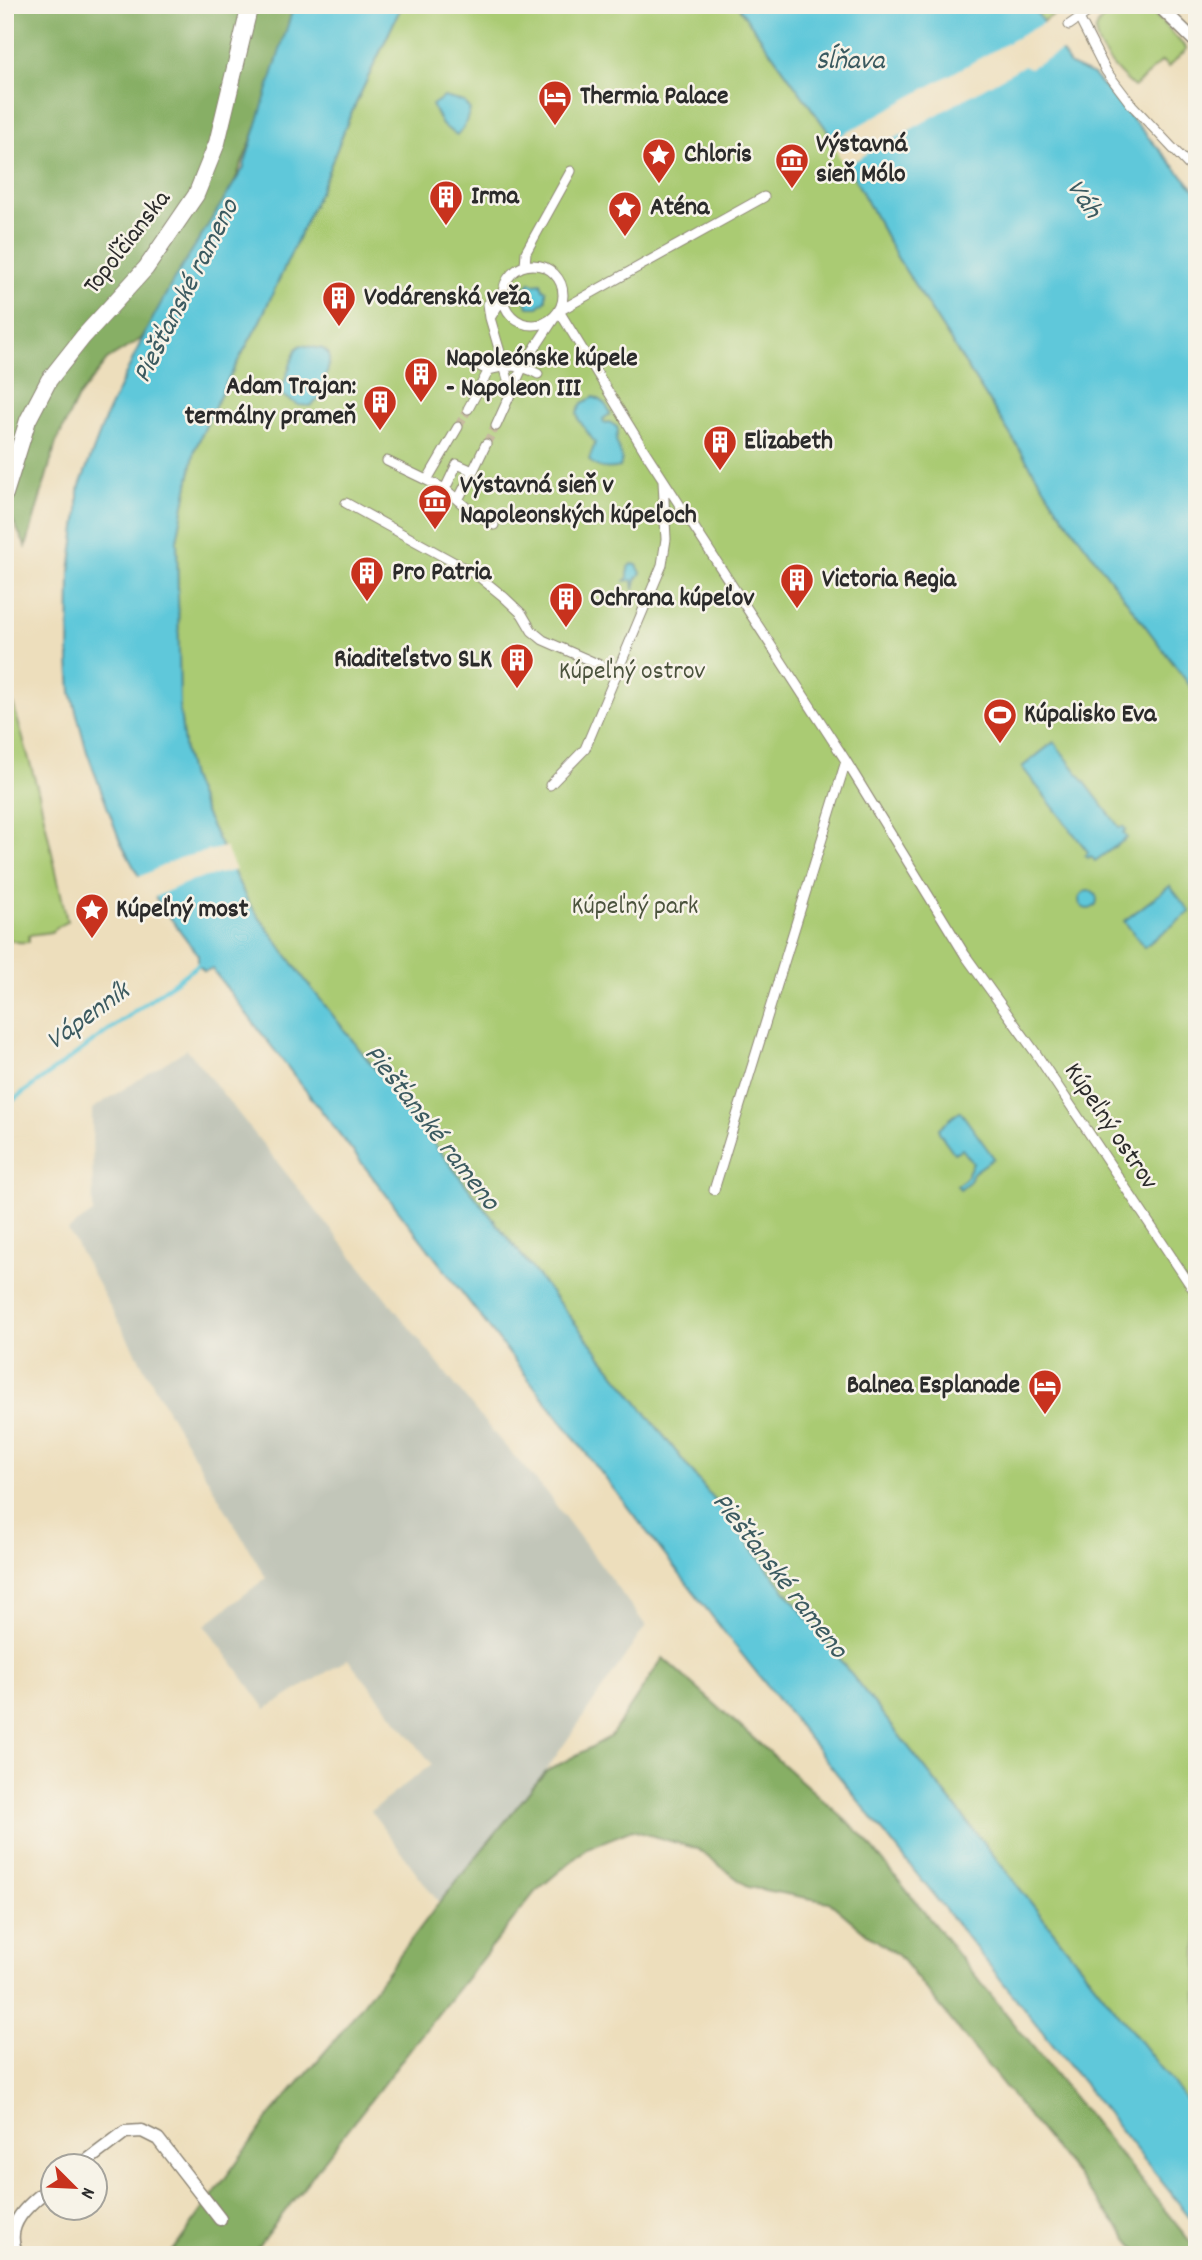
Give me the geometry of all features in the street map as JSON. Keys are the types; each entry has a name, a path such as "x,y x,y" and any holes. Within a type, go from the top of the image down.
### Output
{"main road":[{"name":"Topoľčianska","path":"5,494 28,420 49,380 83,337 146,268 197,195 217,143 250,5"}],"street":[{"path":"1069,24 1098,5"},
{"path":"1158,5 1197,43"},
{"path":"1079,18 1106,71 1131,104 1197,174"},
{"path":"525,266 526,252 571,171"},
{"path":"502,299 510,316 526,325 544,323 559,311 765,197"},
{"path":"486,316 502,299 505,282 517,269 535,265 545,267 560,281 563,291 559,311 523,366 496,426"},
{"path":"488,304 486,316 512,393"},
{"path":"559,311 663,479 846,761 714,1190"},
{"path":"468,409 485,368 523,366 538,374"},
{"path":"427,480 458,427"},
{"path":"458,500 486,444"},
{"path":"441,456 473,471"},
{"path":"387,461 445,489 494,525"},
{"path":"445,489 457,464"},
{"path":"550,785 585,749 662,565 666,539 663,479"},
{"path":"346,503 477,575 522,614 532,631 543,640 600,665 616,676"},
{"name":"Kúpeľný ostrov","path":"846,761 965,955 1035,1052 1197,1295"},
{"path":"98,2152 125,2132 142,2131 158,2139 220,2219"},
{"path":"18,2255 11,2248 6,2233 12,2216 38,2196"}],"shaded area":[{"path":"187,1049 491,1430 546,1492 646,1626 545,1772 439,1903 371,1811 432,1764 348,1659 266,1709 205,1625 266,1578 169,1413 68,1230 93,1213 92,1109"}],"green space":[{"path":"5,5 301,5 285,56 216,228 141,339 107,360 77,399 56,443 26,547 5,505"},
{"name":"Kúpeľný ostrov","path":"402,5 737,5 833,138 897,257 1058,509 1197,695 1197,2114 305,980 248,902 191,778 180,712 177,540 195,449 225,385 259,323"},
{"path":"1032,5 1050,5 1055,14 1041,22"},
{"path":"1123,5 1146,5 1187,49 1168,67 1162,61 1134,87 1102,51 1096,34 1101,20"},
{"path":"5,676 39,794 67,921 51,932 29,935 29,942 16,942 5,937"},
{"path":"663,1658 861,1834 1197,2250 1197,2255 1141,2255 899,1956 867,1934 829,1902 748,1887 698,1849 632,1830 587,1848 536,1891 251,2255 170,2255 269,2117 336,2039 439,1903 545,1772 610,1737"}],"water":[{"name":"Piešťanské rameno","path":"294,5 402,5 259,323 225,385 195,449 177,540 180,712 191,778 206,815 248,902 305,980 1197,2114 1197,2226 725,1633 212,969 204,971 198,965 198,955 137,873 120,841 87,752 71,692 70,571 78,513 78,491 107,414 146,331 173,281 243,169"},
{"path":"737,5 1032,5 1070,65 1093,75 1197,192 1197,695 1058,509 897,257 833,138"},
{"path":"444,97 464,102 470,110 464,127 457,135 442,125 432,105"},
{"path":"530,282 541,283 546,291 546,300 538,307 528,307 526,300 522,298 522,288"},
{"path":"301,345 323,349 329,354 322,397 310,406 298,405 282,395 281,391 296,349"},
{"path":"594,397 609,411 610,414 603,419 604,423 609,422 617,427 616,440 622,459 620,467 603,468 589,460 595,443 577,413 582,403"},
{"path":"637,565 641,573 634,590 633,580 625,581 628,567"},
{"path":"1054,742 1120,828 1123,826 1126,830 1123,832 1127,838 1095,861 1091,856 1088,858 1085,855 1088,852 1022,767"},
{"path":"1170,886 1190,912 1144,947 1124,921"},
{"path":"1084,891 1092,891 1097,900 1095,907 1084,909 1079,904 1079,896"},
{"path":"960,1111 994,1158 973,1173 970,1181 960,1189 957,1185 965,1179 973,1163 962,1149 954,1153 939,1128"}],"pier":[{"path":"1045,22 1064,50 1030,68 1023,66 844,167 832,142 838,137"},
{"path":"225,847 236,870 193,880 152,898 137,878 179,858"}],"waterway":[{"name":"Vápenník","path":"5,1106 198,965"}],"tunnel":[{"path":"458,427 468,409"},
{"path":"486,444 496,426"}],"place":[{"name":"Thermia Palace","path":"555,127"},
{"name":"Chloris","path":"659,185"},
{"name":"Výstavná sieň Mólo","path":"792,190"},
{"name":"Irma","path":"446,227"},
{"name":"Aténa","path":"625,238"},
{"name":"Vodárenská veža","path":"339,328"},
{"name":"Napoleónske kúpele - Napoleon III","path":"421,404"},
{"name":"Adam Trajan: termálny prameň","path":"380,432"},
{"name":"Elizabeth","path":"720,472"},
{"name":"Výstavná sieň v Napoleonských kúpeľoch","path":"435,531"},
{"name":"Pro Patria","path":"367,603"},
{"name":"Victoria Regia","path":"797,610"},
{"name":"Ochrana kúpeľov","path":"566,629"},
{"name":"Riaditeľstvo SLK","path":"517,690"},
{"name":"Kúpalisko Eva","path":"1000,745"},
{"name":"Kúpeľný most","path":"92,940"},
{"name":"Balnea Esplanade","path":"1045,1416"}],"water label":[{"name":"Sĺňava","path":"850,63"},
{"name":"Váh","path":"1082,200"}],"park label":[{"name":"Kúpeľný park","path":"635,907"}]}
